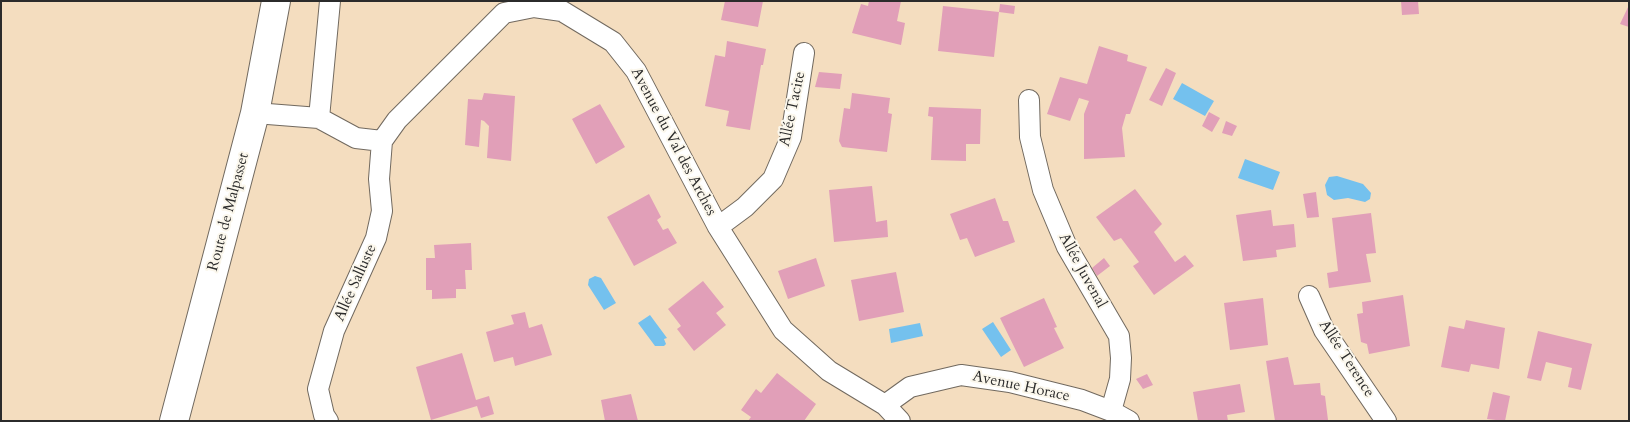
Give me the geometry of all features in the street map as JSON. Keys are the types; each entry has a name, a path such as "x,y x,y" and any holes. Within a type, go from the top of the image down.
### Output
{"main road":[{"name":"Route de Malpasset","path":"174,421 254,113 276,1"}],"street":[{"path":"319,118 330,1"},
{"name":"Avenue du Val des Arches","path":"382,141 403,114 504,13 534,7 562,11 588,24 613,42 636,71 718,227 784,330 829,371 885,405 900,421"},
{"name":"Allée Tacite","path":"718,227 745,207 773,179 790,137 804,53"},
{"name":"Allée Juvenal","path":"1029,100 1030,137 1043,190 1067,247 1118,336 1122,358 1120,379 1111,411"},
{"path":"254,113 319,118 356,138 382,141"},
{"name":"Allée Salluste","path":"328,421 324,415 318,389 334,331 376,238 382,211 379,179 382,141"},
{"name":"Allée Terence","path":"1309,296 1324,330 1386,421"},
{"name":"Avenue Horace","path":"885,405 910,387 961,375 1010,382 1082,400 1111,411 1129,421"}],"water":[{"path":"1182,83 1214,101 1205,116 1173,99"},
{"path":"1245,159 1280,172 1273,190 1238,178"},
{"path":"1337,176 1363,184 1371,193 1370,199 1365,202 1348,198 1334,200 1327,195 1325,185 1329,177"},
{"path":"595,276 601,278 616,303 604,310 588,285 589,279"},
{"path":"650,315 667,338 664,339 666,344 664,346 655,346 638,323"},
{"path":"993,322 1011,350 1001,357 982,329"},
{"path":"920,323 923,336 891,343 889,329"}],"building":[{"path":"725,1 763,1 758,27 721,20"},
{"path":"869,1 901,1 897,21 905,23 901,45 852,33 861,4 868,6"},
{"path":"1401,1 1418,1 1419,14 1402,15"},
{"path":"1000,4 1015,6 1014,14 999,12"},
{"path":"1629,5 1629,27 1620,24"},
{"path":"943,6 999,12 994,57 938,51"},
{"path":"727,41 766,49 763,65 761,65 750,130 726,126 729,111 705,106 715,55 725,57"},
{"path":"1099,46 1128,55 1127,61 1147,67 1130,114 1126,114 1122,128 1125,157 1084,159 1084,114 1089,101 1079,98 1070,121 1047,114 1060,77 1087,84"},
{"path":"1166,68 1176,73 1162,106 1149,100"},
{"path":"819,72 842,74 840,89 815,87"},
{"path":"484,93 515,96 511,161 487,158 489,126 484,121 481,120 479,147 465,145 468,99 482,100"},
{"path":"852,93 890,98 888,113 892,114 887,152 842,147 839,141 844,108 850,109"},
{"path":"600,104 625,147 596,164 572,119"},
{"path":"929,107 981,109 980,144 966,144 966,161 931,160 933,117 928,116"},
{"path":"1209,112 1220,118 1212,132 1202,126"},
{"path":"1226,121 1237,126 1232,136 1222,133"},
{"path":"872,186 876,222 887,220 888,237 834,242 829,190"},
{"path":"1135,189 1162,224 1154,232 1175,262 1185,255 1194,266 1154,295 1133,266 1139,262 1121,238 1114,241 1096,217"},
{"path":"1316,192 1319,217 1307,218 1303,194"},
{"path":"649,194 661,217 657,220 663,230 668,228 677,243 634,266 607,217"},
{"path":"995,198 1003,221 1008,221 1015,242 975,257 967,238 960,240 950,214"},
{"path":"1271,210 1273,226 1294,224 1296,247 1276,250 1277,257 1243,261 1236,215"},
{"path":"1371,213 1376,253 1366,254 1371,282 1329,288 1327,273 1338,271 1332,218"},
{"path":"471,243 472,270 465,270 466,289 456,289 456,298 432,299 432,290 426,290 426,258 435,258 434,245"},
{"path":"816,258 825,286 788,299 778,271"},
{"path":"1104,258 1110,266 1097,276 1092,268"},
{"path":"896,272 904,312 859,321 851,280"},
{"path":"703,281 724,307 716,313 726,325 694,351 677,329 681,326 668,309"},
{"path":"1403,295 1410,346 1369,354 1367,344 1361,342 1357,314 1363,313 1362,302"},
{"path":"1044,298 1057,327 1054,328 1064,348 1024,367 1000,318"},
{"path":"1263,298 1268,345 1230,350 1224,303"},
{"path":"525,312 529,328 542,324 552,355 515,366 513,357 494,362 486,332 514,324 511,315"},
{"path":"1466,320 1505,328 1499,369 1471,364 1469,372 1441,367 1449,326 1464,329"},
{"path":"1538,331 1592,344 1581,390 1568,387 1572,368 1546,362 1541,381 1527,378"},
{"path":"462,353 476,400 489,396 494,414 481,418 477,406 431,420 416,367"},
{"path":"1288,357 1294,385 1320,383 1321,395 1325,396 1328,420 1275,421 1266,361"},
{"path":"777,373 816,404 804,421 748,421 751,417 741,410 756,389 761,393"},
{"path":"1147,374 1153,385 1143,389 1136,379"},
{"path":"1240,384 1245,412 1227,415 1228,421 1198,421 1193,392"},
{"path":"1493,392 1510,396 1505,421 1487,419"},
{"path":"631,394 638,421 605,421 601,400"}]}
